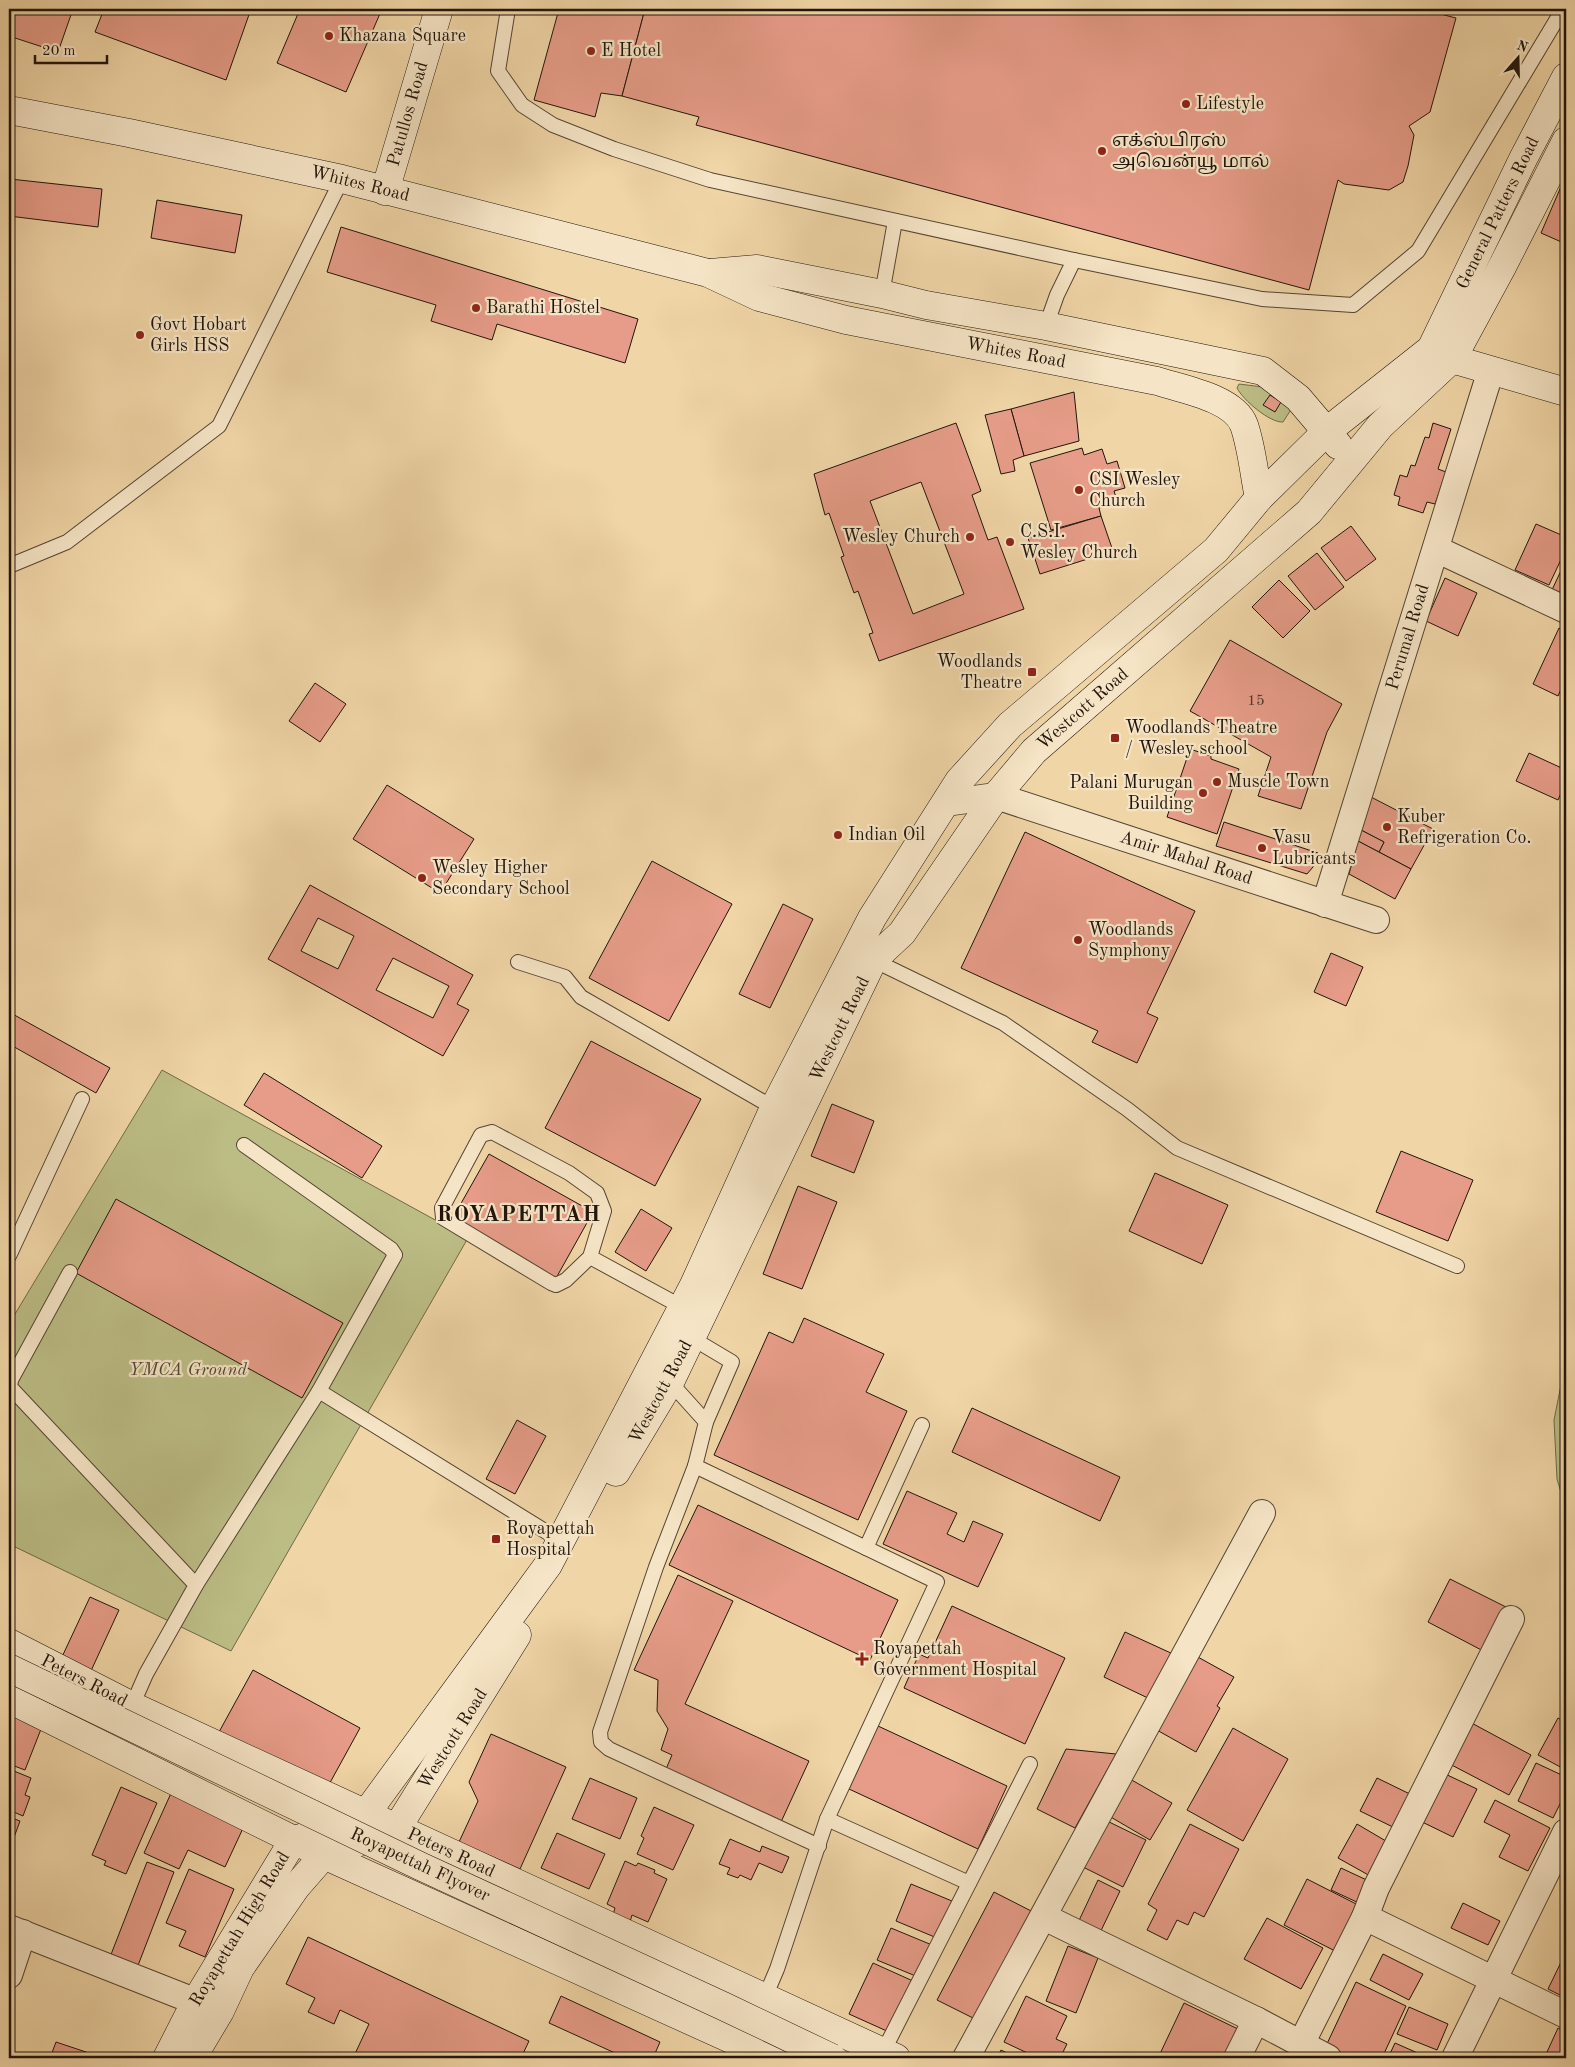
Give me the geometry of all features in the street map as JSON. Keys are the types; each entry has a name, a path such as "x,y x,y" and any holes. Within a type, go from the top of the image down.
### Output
{"main road":[{"name":"Patullos Road","path":"385,190 439,9"},
{"name":"General Patters Road","path":"1442,354 1523,159 1566,77"},
{"name":"Whites Road","path":"9,110 139,135 342,178 708,273 759,297 846,320 1157,380 1202,394 1227,405 1244,424 1259,498"},
{"name":"General Patters Road","path":"1442,354 1503,266 1566,140"},
{"name":"Whites Road","path":"708,273 757,269 882,294 926,305 1046,326 1263,371 1298,398 1326,432"},
{"path":"1442,354 1566,392"},
{"name":"Westcott Road","path":"365,1815 548,1565 562,1541 682,1307 774,1108 872,918 959,781 1010,726 1216,550 1259,498 1326,432 1442,354"},
{"name":"Westcott Road","path":"397,1828 556,1573 670,1382 873,960 902,933 996,796 1034,751 1309,512 1442,354"},
{"path":"1326,432 1353,460"},
{"name":"Peters Road","path":"9,1643 132,1706 365,1815 890,2055"},
{"name":"Royapettah Flyover","path":"9,1668 420,1866 832,2058"},
{"path":"9,1699 293,1841 736,2051 773,2058"},
{"name":"Royapettah High Road","path":"192,2058 208,2006 293,1841 365,1815"},
{"name":"Royapettah High Road","path":"168,2058 240,1968 296,1887 324,1856 397,1828"}],"street":[{"name":"Perumal Road","path":"1326,904 1491,370"},
{"path":"1436,549 1566,610"},
{"path":"945,802 996,796"},
{"name":"Amir Mahal Road","path":"996,796 1376,920"},
{"path":"966,2058 1262,1513"},
{"path":"1301,2044 1511,1619"},
{"path":"1454,2058 1566,1832"},
{"path":"1044,1917 1256,2020 1328,2058"},
{"path":"1365,1917 1566,2015"},
{"path":"9,1974 16,1930 208,2006"},
{"path":"736,2051 765,1997"},
{"path":"1237,2058 1256,2020"}],"lane":[{"path":"508,9 498,71 522,105 553,125 614,149 710,180 1074,260 1262,298 1353,305 1418,251 1563,9"},
{"path":"9,566 67,542 219,426 342,178"},
{"path":"882,294 895,221"},
{"path":"1046,326 1057,295 1074,260"},
{"path":"873,960 1003,1023 1127,1108 1177,1148 1457,1266"},
{"path":"518,962 565,977 581,997 774,1108"},
{"path":"9,1256 82,1099"},
{"path":"492,1132 569,1173 597,1193 604,1211 590,1257 566,1280 556,1285 443,1218 442,1208 481,1135 492,1132"},
{"path":"132,1706 146,1674 196,1585 319,1391 393,1259 394,1252 244,1145"},
{"path":"590,1257 682,1307"},
{"path":"70,1272 11,1380 10,1387 196,1585"},
{"path":"690,1337 732,1362 706,1422 694,1466 656,1567 600,1732 601,1742 609,1749 819,1846"},
{"path":"670,1382 706,1422"},
{"path":"319,1391 562,1541"},
{"path":"866,1548 922,1425"},
{"path":"694,1466 937,1582 827,1819 777,1969 765,1997"},
{"path":"890,2055 969,1883 1030,1764"},
{"path":"827,1819 969,1883"}],"green space":[{"path":"1239,384 1287,390 1292,408 1283,422 1271,419 1245,399 1237,388"},
{"name":"YMCA Ground","path":"162,1070 468,1238 231,1651 9,1544 9,1324"},
{"path":"1566,1360 1566,1509 1557,1479 1554,1420"}],"building":[{"path":"16,9 73,9 58,52 9,36 9,30"},
{"path":"104,9 251,9 226,80 95,32"},
{"name":"Khazana Square","path":"300,9 382,9 346,92 277,63"},
{"name":"E Hotel","path":"559,9 645,9 622,96 601,93 595,117 534,100"},
{"name":"எக்ஸ்பிரஸ் அவென்யூ மால்","path":"645,9 1421,9 1456,18 1430,112 1409,126 1414,135 1403,182 1389,190 1344,184 1338,180 1309,290 696,125 699,117 622,96"},
{"path":"1566,175 1566,244 1541,233"},
{"path":"10,179 102,189 98,227 9,216"},
{"path":"157,200 242,215 235,253 151,238"},
{"path":"341,227 638,319 625,363 497,324 492,340 431,321 436,305 327,272"},
{"path":"1074,392 1079,441 1024,456 1011,409"},
{"path":"1270,395 1281,402 1275,412 1263,405"},
{"path":"1011,409 1024,456 1013,460 1015,471 1001,474 985,415"},
{"path":"956,423 981,491 972,495 988,540 997,537 1024,609 879,661 869,634 873,633 858,591 854,593 841,557 844,556 829,513 825,515 814,474","holes":["921,482 964,594 913,614 870,501"]},
{"path":"1433,423 1451,429 1438,469 1446,472 1435,504 1427,502 1423,513 1398,505 1400,497 1394,495 1400,475 1407,477 1411,465 1415,466 1425,437 1429,438"},
{"name":"CSI Wesley Church","path":"1082,448 1084,455 1102,449 1107,464 1117,461 1125,488 1114,491 1118,503 1099,508 1101,516 1051,530 1030,463"},
{"path":"1101,516 1113,551 1040,574 1028,538"},
{"path":"1536,524 1566,537 1566,549 1549,585 1515,570"},
{"path":"1351,526 1376,559 1346,581 1321,548"},
{"path":"1317,553 1344,587 1315,610 1288,576"},
{"path":"1566,560 1566,599 1551,592"},
{"path":"1445,578 1477,593 1458,636 1426,621"},
{"path":"1279,580 1310,611 1283,638 1252,607"},
{"path":"1559,628 1566,632 1566,678 1558,696 1533,684"},
{"path":"1230,640 1342,704 1327,732 1301,809 1258,796 1271,757 1190,711"},
{"path":"315,683 346,704 320,742 289,721"},
{"name":"Palani Murugan Building","path":"1190,749 1239,769 1217,834 1167,817"},
{"path":"1529,753 1566,770 1566,782 1558,800 1516,781"},
{"path":"387,785 474,839 440,893 353,839"},
{"path":"1369,796 1433,829 1411,869 1379,852 1384,842 1361,830"},
{"path":"1224,822 1318,853 1313,867 1307,874 1216,846"},
{"path":"1361,830 1384,842 1379,852 1358,841"},
{"name":"Woodlands Symphony","path":"1025,832 1195,911 1147,1013 1158,1018 1137,1063 1092,1042 1098,1031 961,968"},
{"path":"1358,841 1411,869 1395,899 1349,874"},
{"path":"652,861 732,904 669,1021 589,978"},
{"path":"310,885 473,975 457,1004 469,1010 443,1056 268,959","holes":["318,918 354,936 338,969 301,951","393,958 449,986 433,1018 376,990"]},
{"path":"783,904 813,919 770,1008 739,994"},
{"path":"1331,953 1363,967 1346,1006 1314,992"},
{"path":"9,1012 110,1068 96,1093 9,1044"},
{"path":"591,1041 701,1099 655,1186 545,1128"},
{"path":"264,1073 382,1146 362,1178 244,1105"},
{"path":"832,1104 874,1121 854,1173 811,1156"},
{"path":"1401,1151 1473,1180 1448,1241 1376,1212"},
{"path":"489,1154 593,1212 555,1280 451,1221"},
{"path":"1155,1173 1228,1205 1202,1264 1129,1231"},
{"path":"798,1186 837,1202 802,1289 763,1274"},
{"path":"116,1199 343,1323 302,1398 76,1273"},
{"path":"641,1209 672,1228 646,1271 615,1252"},
{"path":"804,1318 884,1354 866,1392 907,1411 858,1520 714,1455 769,1332 793,1343"},
{"path":"972,1408 1120,1477 1100,1521 952,1452"},
{"path":"517,1420 546,1436 515,1494 486,1479"},
{"path":"907,1491 957,1513 947,1534 964,1542 973,1521 1003,1534 978,1587 883,1544"},
{"path":"698,1505 898,1600 870,1660 669,1565"},
{"path":"678,1575 733,1601 685,1704 809,1761 781,1822 666,1769 672,1755 661,1750 668,1729 657,1711 658,1680 634,1670"},
{"path":"1450,1579 1512,1610 1489,1654 1428,1622"},
{"path":"90,1597 119,1610 90,1673 61,1659"},
{"path":"952,1606 1065,1658 1025,1744 904,1688 919,1654 928,1658"},
{"path":"1125,1632 1173,1654 1152,1700 1104,1677"},
{"path":"1196,1656 1234,1677 1217,1706 1220,1708 1196,1752 1155,1729"},
{"path":"253,1670 360,1728 326,1790 219,1732"},
{"path":"15,1714 43,1724 25,1770 9,1764 9,1729"},
{"path":"1558,1718 1566,1722 1566,1770 1538,1755"},
{"path":"1466,1720 1531,1755 1509,1795 1444,1761"},
{"path":"878,1726 1007,1786 978,1849 849,1789"},
{"path":"1233,1728 1288,1759 1243,1841 1187,1810"},
{"path":"491,1734 566,1767 520,1869 459,1842 478,1801 469,1782"},
{"path":"1066,1749 1116,1754 1075,1828 1037,1809"},
{"path":"1536,1763 1566,1777 1566,1792 1553,1818 1518,1801"},
{"path":"9,1769 31,1778 25,1795 30,1797 23,1816 9,1810"},
{"path":"1441,1772 1477,1789 1453,1837 1418,1820"},
{"path":"590,1778 637,1798 620,1839 572,1819"},
{"path":"1377,1778 1414,1796 1397,1829 1360,1811"},
{"path":"1130,1779 1172,1803 1150,1840 1109,1816"},
{"path":"121,1787 157,1803 126,1874 104,1865 106,1861 92,1855"},
{"path":"172,1791 245,1824 225,1867 188,1850 179,1869 144,1853"},
{"path":"1495,1800 1550,1828 1528,1871 1499,1857 1510,1835 1484,1822"},
{"path":"654,1807 694,1825 673,1870 637,1854 644,1838 641,1836"},
{"path":"9,1817 20,1821 9,1851"},
{"path":"1103,1819 1146,1840 1123,1887 1081,1866"},
{"path":"1190,1824 1239,1849 1204,1917 1194,1912 1188,1925 1177,1920 1167,1940 1147,1930 1157,1910 1148,1904"},
{"path":"1357,1824 1391,1844 1372,1877 1338,1858"},
{"path":"557,1833 605,1854 589,1889 541,1868"},
{"path":"730,1839 760,1852 762,1846 789,1857 782,1873 759,1863 751,1880 740,1875 738,1878 727,1874 730,1868 719,1864"},
{"path":"625,1861 636,1866 638,1863 655,1870 654,1873 667,1879 648,1922 632,1915 630,1922 613,1915 615,1908 607,1904"},
{"path":"147,1862 174,1872 137,1968 110,1957"},
{"path":"1341,1868 1371,1882 1361,1904 1331,1890"},
{"path":"189,1869 234,1889 205,1957 179,1946 186,1931 166,1923"},
{"path":"1307,1879 1364,1908 1341,1954 1284,1925"},
{"path":"1098,1880 1120,1891 1097,1939 1075,1929"},
{"path":"911,1884 952,1901 937,1938 896,1921"},
{"path":"994,1892 1037,1914 981,2022 937,2000"},
{"path":"1463,1903 1500,1921 1488,1945 1451,1928"},
{"path":"1267,1918 1323,1948 1301,1989 1244,1959"},
{"path":"891,1928 932,1945 918,1977 877,1960"},
{"path":"308,1937 529,2041 521,2058 353,2058 369,2024 340,2010 334,2024 308,2012 315,1998 286,1984"},
{"path":"1068,1946 1098,1958 1076,2013 1046,2001"},
{"path":"1566,1952 1566,1998 1548,1989"},
{"path":"1383,1954 1423,1974 1409,2000 1370,1980"},
{"path":"873,1963 913,1981 889,2032 849,2014"},
{"path":"1356,1982 1406,2006 1382,2058 1348,2058 1325,2048"},
{"path":"561,1996 660,2042 653,2058 626,2058 549,2023"},
{"path":"1026,1996 1067,2016 1056,2039 1067,2044 1060,2058 1038,2058 1004,2042"},
{"path":"1184,2003 1238,2029 1224,2058 1158,2058"},
{"path":"1409,2007 1448,2024 1437,2050 1397,2034"},
{"path":"1558,2028 1566,2032 1566,2058 1560,2058 1547,2052"},
{"path":"56,2042 104,2058 50,2058"},
{"path":"1395,2043 1429,2058 1388,2058"},
{"path":"1001,2050 1017,2058 997,2058"}],"place":[{"name":"Khazana Square","path":"329,36"},
{"name":"E Hotel","path":"591,51"},
{"name":"Lifestyle","path":"1186,104"},
{"name":"எக்ஸ்பிரஸ் அவென்யூ மால்","path":"1102,151"},
{"name":"Barathi Hostel","path":"476,308"},
{"name":"Govt Hobart Girls HSS","path":"140,335"},
{"name":"CSI Wesley Church","path":"1079,490"},
{"name":"Wesley Church","path":"970,537"},
{"name":"C.S.I. Wesley Church","path":"1010,542"},
{"name":"Woodlands Theatre","path":"1032,672"},
{"name":"Woodlands Theatre / Wesley school","path":"1115,738"},
{"name":"Muscle Town","path":"1217,782"},
{"name":"Palani Murugan Building","path":"1203,793"},
{"name":"Kuber Refrigeration Co.","path":"1387,827"},
{"name":"Indian Oil","path":"838,835"},
{"name":"Vasu Lubricants","path":"1262,848"},
{"name":"Wesley Higher Secondary School","path":"422,878"},
{"name":"Woodlands Symphony","path":"1078,940"},
{"name":"Royapettah Hospital","path":"496,1539"},
{"name":"Royapettah Government Hospital","path":"862,1659"}],"district":[{"name":"ROYAPETTAH","path":"519,1215"}]}
